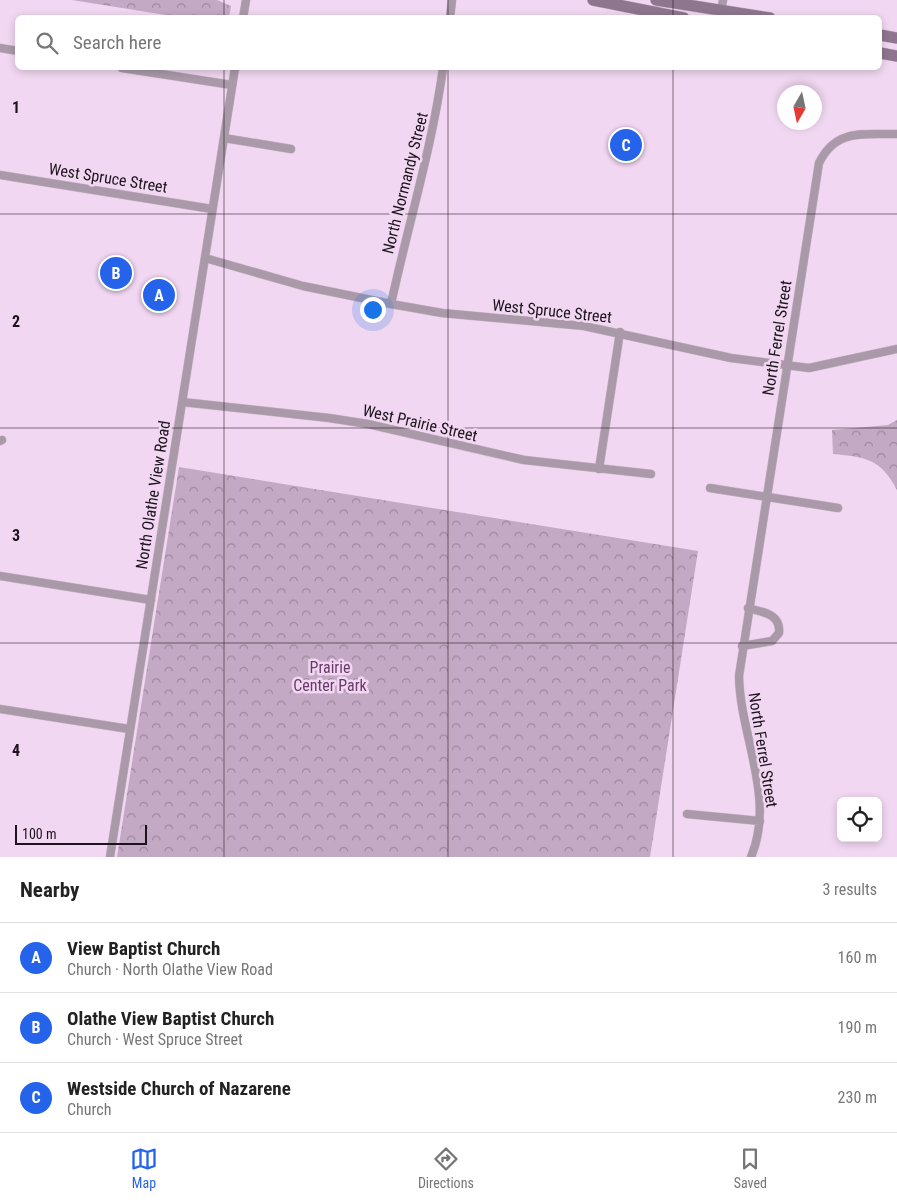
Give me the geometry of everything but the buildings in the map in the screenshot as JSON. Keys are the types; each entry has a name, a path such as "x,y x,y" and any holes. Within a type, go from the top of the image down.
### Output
{"street":[{"path":"243,15 246,0"},
{"path":"450,15 452,0"},
{"path":"593,0 669,15"},
{"path":"656,0 754,15"},
{"path":"882,35 897,38"},
{"path":"0,48 15,50"},
{"path":"882,53 897,56"},
{"path":"135,70 232,85"},
{"name":"North Olathe View Road","path":"110,857 235,70"},
{"name":"North Normandy Street","path":"391,304 407,232 425,166 443,70"},
{"name":"North Ferrel Street","path":"751,857 760,821 758,786 739,698 739,676 742,646 819,163 825,150 843,136 897,134"},
{"path":"224,138 291,149"},
{"name":"West Spruce Street","path":"0,175 212,209"},
{"name":"West Spruce Street","path":"205,258 303,286 391,304 442,313 584,326 620,332 731,358 786,366 809,368 897,349"},
{"path":"598,469 620,332"},
{"name":"West Prairie Street","path":"182,402 329,418 392,430 516,459 651,474"},
{"path":"710,488 838,508"},
{"path":"0,576 151,600"},
{"path":"742,646 772,641 779,633 779,623 776,618 748,608"},
{"path":"0,708 129,729"},
{"path":"687,814 760,821"}],"green space":[{"path":"72,0 217,0 231,6 229,15 166,15"},
{"path":"897,420 897,490 885,472 871,462 855,457 833,454 832,430 888,425"},
{"name":"Prairie Center Park","path":"179,467 698,551 650,857 117,857"}],"place":[{"name":"Westside Church of Nazarene","path":"626,145"},
{"name":"Olathe View Baptist Church","path":"116,273"},
{"name":"View Baptist Church","path":"159,295"}]}
